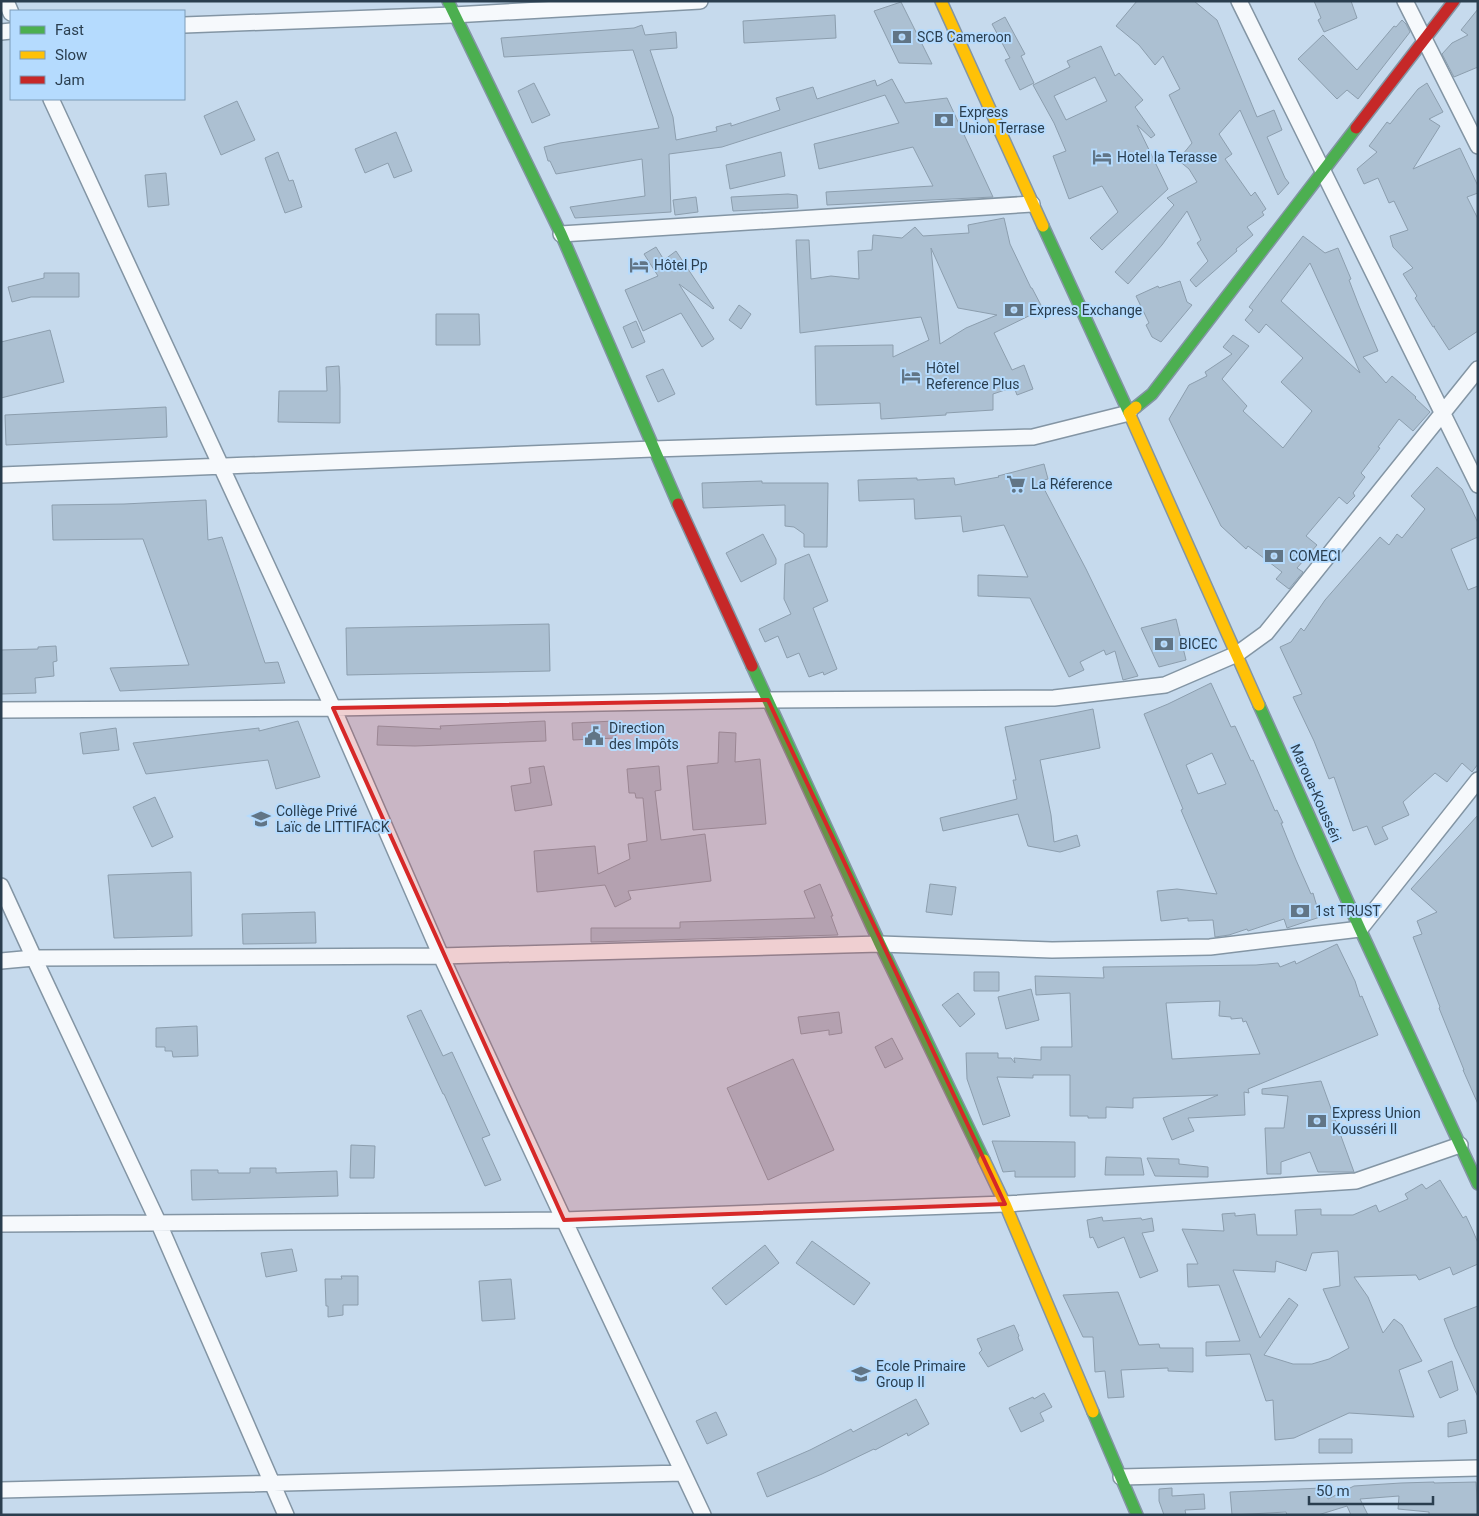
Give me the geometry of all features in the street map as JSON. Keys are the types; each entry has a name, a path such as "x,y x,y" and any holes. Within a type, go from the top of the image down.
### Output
{"main road":[{"name":"Maroua-Kousséri","path":"941,1 1360,929 1478,1184"},
{"path":"1128,413 1152,394 1454,1"},
{"path":"450,8 561,234 653,449 768,700 880,944 1006,1204 1138,1515"}],"street":[{"path":"185,25 450,8 700,1"},
{"path":"1239,1 1478,485"},
{"path":"1405,1 1478,146"},
{"path":"51,100 332,708 441,956 703,1515"},
{"path":"561,234 1032,204"},
{"path":"1,710 332,708 768,700 1054,698 1165,684 1237,654 1266,632 1478,369"},
{"path":"1,475 653,449 1033,437 1128,413"},
{"path":"1,961 34,958 441,956 880,944 1052,950 1210,947 1360,929 1478,780"},
{"path":"1,886 159,1224 286,1515"},
{"path":"1,1224 564,1220 1006,1204 1356,1180 1460,1145"},
{"path":"1121,1477 1478,1468"},
{"path":"1,1490 683,1474"}],"highlighted area":[{"path":"768,700 1005,1204 564,1220 333,708"}],"building":[{"path":"1137,1 1194,1 1217,20 1257,117 1274,110 1282,130 1267,137 1289,183 1278,195 1240,110 1219,134 1232,154 1225,159 1251,196 1255,192 1266,209 1262,212 1264,215 1247,227 1253,235 1196,287 1190,280 1208,261 1197,243 1201,240 1187,211 1162,245 1128,284 1115,272 1174,205 1167,198 1197,182 1189,169 1178,160 1192,143 1169,95 1180,89 1163,56 1155,65 1139,45 1116,26"},
{"path":"1314,1 1351,1 1357,18 1324,32 1318,20 1321,18"},
{"name":"SCB Cameroon","path":"901,2 932,64 899,63 874,11"},
{"path":"1478,9 1478,67 1454,77 1442,54 1452,43 1468,35 1461,30"},
{"path":"835,15 836,38 744,43 743,21"},
{"path":"1005,17 1025,54 1021,56 1034,83 1020,90 1005,60 1010,58 992,24"},
{"path":"1402,20 1410,32 1358,99 1347,90 1337,99 1298,59 1323,35 1357,70 1394,26 1396,27"},
{"path":"642,25 645,35 676,32 677,48 650,50 673,117 676,140 717,131 716,127 731,123 731,126 780,110 776,98 813,87 817,99 875,80 877,86 892,79 905,103 947,98 993,197 827,205 826,192 933,186 913,147 819,169 814,144 899,123 885,95 722,147 669,154 671,212 575,218 570,207 645,196 642,159 556,174 550,161 548,161 544,147 659,128 633,50 504,57 501,38 634,28"},
{"path":"1101,46 1115,76 1119,73 1143,100 1135,107 1155,135 1151,138 1137,125 1168,189 1102,250 1090,238 1118,212 1102,186 1069,199 1053,156 1066,151 1054,123 1033,85 1070,67 1067,61","holes":["1095,77 1107,101 1066,120 1054,96"]},
{"path":"534,83 550,115 532,123 518,91"},
{"path":"1427,83 1443,112 1429,119 1440,126 1413,169 1460,148 1478,186 1478,193 1467,197 1478,219 1478,331 1449,350 1415,298 1417,296 1403,274 1413,268 1393,247 1390,236 1408,230 1394,201 1389,203 1378,178 1364,184 1357,169 1377,152 1369,146 1387,122 1390,124 1418,89"},
{"path":"237,101 255,140 221,155 204,116"},
{"path":"396,132 412,171 394,178 388,163 365,173 355,149"},
{"path":"278,152 289,181 293,180 302,207 285,213 265,158"},
{"path":"781,152 785,176 730,189 726,165"},
{"path":"166,173 169,205 148,207 145,175"},
{"path":"797,195 798,208 733,211 731,197"},
{"path":"696,197 698,212 675,215 673,200"},
{"path":"1004,218 1010,244 1043,309 994,333 1012,370 1024,365 1033,389 1017,395 1014,387 993,394 993,410 946,413 946,415 881,419 880,403 816,405 815,346 893,345 893,357 929,340 921,317 800,333 796,240 809,240 811,279 831,276 859,279 858,251 872,250 873,235 902,238 915,227 923,236 969,233 968,225","holes":["931,248 958,308 997,315 966,328 940,344"]},
{"path":"1303,236 1325,253 1338,248 1378,351 1363,357 1386,383 1392,376 1430,412 1413,431 1399,419 1361,473 1365,477 1353,493 1355,496 1347,504 1339,497 1306,536 1317,545 1297,568 1303,572 1289,589 1276,579 1282,572 1248,546 1246,549 1221,526 1169,419 1189,385 1207,376 1205,372 1232,354 1223,347 1233,335 1249,346 1222,379 1247,406 1243,411 1283,448 1312,411 1281,382 1303,358 1266,324 1259,333 1245,320 1253,310 1249,307","holes":["1310,263 1360,373 1281,301"]},
{"path":"656,247 664,260 676,251 714,308 679,284 714,339 702,347 681,313 643,331 625,290 658,276 644,254"},
{"path":"44,273 79,273 79,297 31,297 12,302 8,287 44,278"},
{"path":"1180,281 1187,302 1192,305 1161,342 1152,337 1146,325 1149,323 1136,296 1158,286 1159,288"},
{"path":"739,305 751,314 741,329 729,320"},
{"path":"436,314 479,314 480,345 436,345"},
{"path":"636,321 645,342 632,348 623,327"},
{"path":"50,330 64,382 1,398 1,342"},
{"path":"339,366 340,423 278,422 279,391 327,391 326,367"},
{"path":"663,369 675,394 658,402 646,376"},
{"path":"166,407 167,437 6,445 5,415"},
{"path":"1044,464 1048,479 1040,481 1086,569 1138,676 1123,680 1115,651 1106,655 1104,650 1080,662 1084,670 1069,677 1030,598 978,596 978,575 1028,577 1004,525 963,532 961,516 915,519 914,499 859,501 858,480 954,478 955,485 999,477"},
{"path":"1437,467 1462,489 1478,523 1478,537 1451,549 1468,590 1478,586 1478,764 1472,772 1462,763 1447,782 1435,773 1403,802 1409,815 1382,827 1388,839 1375,845 1367,826 1353,831 1334,777 1329,779 1314,741 1293,697 1302,694 1280,647 1291,642 1301,628 1304,631 1325,600 1380,537 1389,545 1397,534 1402,538 1425,509 1411,496"},
{"path":"762,481 762,483 828,483 827,547 804,547 804,534 794,527 785,526 785,505 703,508 702,483"},
{"path":"206,500 208,540 222,537 265,663 278,662 285,683 120,691 110,668 189,665 143,539 53,540 52,505"},
{"path":"763,534 776,559 776,564 741,582 726,553"},
{"path":"809,554 828,601 813,608 837,669 824,675 823,672 809,677 799,653 787,658 778,636 765,642 759,629 791,614 784,599 785,564"},
{"name":"BICEC","path":"1176,619 1186,660 1159,667 1141,628"},
{"path":"549,624 550,671 347,675 346,628"},
{"path":"56,646 57,661 53,662 54,676 35,678 36,693 1,694 1,650 38,649 38,647"},
{"path":"1211,683 1231,727 1235,726 1251,761 1253,760 1275,811 1277,810 1296,860 1311,894 1313,893 1320,917 1287,928 1284,919 1248,931 1247,929 1215,937 1213,920 1188,921 1188,918 1161,921 1157,891 1177,889 1217,894 1181,810 1183,809 1144,714","holes":["1212,753 1226,784 1198,794 1186,765"]},
{"path":"1093,709 1100,748 1040,760 1051,815 1054,842 1077,835 1080,846 1060,852 1028,846 1018,814 943,831 940,818 1017,799 1013,780 1016,780 1005,727"},
{"path":"298,721 320,777 276,789 268,760 146,774 133,743 259,728 259,731"},
{"path":"545,721 546,741 415,746 377,745 378,726 441,729 440,726"},
{"path":"615,721 616,738 573,740 572,723"},
{"path":"116,728 119,750 83,754 80,733"},
{"path":"719,732 736,733 735,762 760,759 766,824 693,830 687,766 718,763"},
{"path":"544,766 552,805 515,811 511,786 531,783 529,768"},
{"path":"659,766 661,790 655,791 661,840 705,834 711,881 628,891 631,899 615,907 605,885 537,892 534,851 595,846 598,874 630,859 628,844 647,841 643,798 636,798 635,793 629,793 627,769"},
{"path":"155,797 173,837 152,847 133,807"},
{"path":"1478,815 1478,1104 1463,1070 1413,937 1422,934 1417,921 1437,912 1411,889"},
{"path":"191,872 192,936 114,938 108,875"},
{"path":"820,884 833,916 831,916 838,935 591,942 591,928 680,928 680,922 815,918 804,891"},
{"path":"930,884 956,887 952,915 926,912"},
{"path":"315,912 316,943 243,944 242,914"},
{"path":"1337,944 1378,1035 1248,1089 1249,1093 1244,1092 1245,1115 1188,1118 1194,1131 1172,1140 1163,1118 1218,1095 1133,1098 1133,1108 1106,1107 1106,1118 1088,1118 1088,1116 1070,1116 1070,1075 1033,1075 1033,1078 997,1077 1010,1116 983,1125 967,1079 966,1053 998,1053 998,1058 1011,1058 1015,1063 1014,1058 1041,1060 1041,1047 1072,1047 1070,993 1036,995 1035,976 1104,978 1103,967 1278,963 1280,967 1295,961 1296,964","holes":["1220,1001 1219,1016 1231,1017 1231,1019 1242,1018 1243,1022 1246,1021 1260,1054 1172,1059 1166,1003"]},
{"path":"974,972 999,972 999,991 974,991"},
{"path":"1031,989 1039,1020 1006,1029 998,997"},
{"path":"958,993 975,1014 960,1027 942,1005"},
{"path":"421,1010 443,1056 452,1052 490,1135 482,1138 501,1180 485,1186 407,1016"},
{"path":"839,1012 842,1033 829,1035 829,1030 801,1034 798,1017"},
{"path":"197,1026 198,1056 173,1057 172,1051 165,1051 165,1047 156,1047 156,1028"},
{"path":"892,1038 903,1059 885,1068 875,1047"},
{"path":"793,1059 834,1150 768,1180 727,1088"},
{"path":"1321,1081 1354,1172 1318,1172 1310,1152 1281,1162 1281,1174 1267,1174 1265,1128 1284,1128 1288,1096 1262,1094 1262,1089"},
{"path":"992,1141 1075,1142 1075,1177 1015,1177 1015,1171 1003,1172"},
{"path":"351,1145 375,1146 374,1178 350,1178"},
{"path":"1106,1157 1141,1158 1144,1175 1105,1175"},
{"path":"1147,1158 1179,1159 1179,1164 1208,1167 1208,1177 1155,1176"},
{"path":"250,1168 276,1168 276,1173 337,1171 338,1196 192,1200 191,1170 218,1170 218,1173 250,1173"},
{"path":"1440,1180 1463,1218 1466,1216 1478,1243 1478,1264 1453,1275 1450,1267 1419,1280 1416,1275 1354,1277 1368,1297 1383,1333 1394,1319 1402,1325 1422,1361 1399,1370 1414,1417 1349,1413 1294,1438 1275,1440 1273,1400 1266,1401 1250,1354 1206,1356 1206,1342 1240,1341 1219,1285 1188,1287 1187,1264 1198,1264 1182,1229 1224,1231 1222,1214 1235,1213 1235,1216 1255,1214 1257,1235 1297,1235 1295,1210 1321,1209 1321,1215 1353,1215 1376,1205 1379,1212 1408,1199 1405,1194 1422,1184 1426,1189","holes":["1338,1251 1340,1286 1323,1289 1349,1348 1329,1359 1312,1364 1293,1364 1264,1355 1298,1305 1289,1298 1260,1338 1233,1270 1275,1272 1276,1261 1306,1271 1312,1253"]},
{"path":"1102,1217 1103,1221 1152,1218 1154,1231 1142,1233 1158,1271 1140,1278 1124,1237 1098,1248 1093,1237 1090,1238 1087,1220"},
{"path":"812,1241 870,1283 854,1305 796,1263"},
{"path":"765,1245 779,1263 726,1305 712,1288"},
{"path":"292,1249 297,1271 266,1277 261,1253"},
{"path":"341,1276 358,1276 358,1305 343,1305 343,1315 328,1317 325,1279 342,1279"},
{"path":"511,1279 515,1319 482,1321 479,1281"},
{"path":"1118,1292 1139,1345 1159,1344 1160,1348 1193,1348 1193,1372 1168,1371 1168,1368 1121,1370 1124,1397 1108,1398 1105,1371 1095,1372 1093,1337 1083,1337 1063,1295"},
{"path":"1478,1306 1478,1397 1444,1319"},
{"path":"1014,1325 1023,1350 988,1367 979,1353 982,1350 977,1339"},
{"path":"1452,1361 1458,1390 1440,1398 1428,1371"},
{"path":"1044,1393 1052,1407 1040,1413 1044,1421 1021,1432 1009,1408 1033,1397 1034,1399"},
{"path":"916,1399 929,1424 908,1436 907,1433 875,1450 767,1497 757,1473 810,1450 851,1429 853,1432"},
{"path":"716,1412 727,1435 707,1444 696,1421"},
{"path":"1465,1420 1467,1433 1448,1437 1448,1423"},
{"path":"1319,1439 1352,1439 1352,1453 1319,1453"},
{"path":"1476,1482 1478,1515 1429,1515 1429,1512 1398,1509 1399,1496 1360,1499 1368,1515 1351,1515 1347,1506 1318,1515 1287,1515 1286,1512 1232,1515 1230,1492 1322,1488 1328,1499 1354,1486"},
{"path":"1172,1488 1172,1496 1204,1494 1205,1509 1185,1510 1186,1515 1164,1515 1159,1501 1159,1489"}],"traffic: fast":[{"path":"448,1 561,234 678,504"},
{"path":"1136,407 1152,394 1356,128"},
{"path":"1043,226 1129,413"},
{"path":"752,666 880,944 984,1160"},
{"path":"1259,705 1478,1184"},
{"path":"1093,1412 1137,1515"}],"traffic: slow":[{"path":"941,1 1043,226"},
{"path":"1136,407 1129,413 1259,705"},
{"path":"984,1160 1005,1204 1093,1412"}],"traffic: jam":[{"path":"1356,128 1454,1"},
{"path":"678,504 752,666"}],"place":[{"name":"SCB Cameroon","path":"902,37"},
{"name":"Express Union Terrase","path":"944,120"},
{"name":"Hotel la Terasse","path":"1102,157"},
{"name":"Hôtel Pp","path":"639,265"},
{"name":"Express Exchange","path":"1014,310"},
{"name":"Hôtel Reference Plus","path":"911,376"},
{"name":"La Réference","path":"1016,484"},
{"name":"COMECI","path":"1274,556"},
{"name":"BICEC","path":"1164,644"},
{"name":"Direction des Impôts","path":"594,736"},
{"name":"Collège Privé Laïc de LITTIFACK","path":"261,819"},
{"name":"1st TRUST","path":"1300,911"},
{"name":"Express Union Kousséri II","path":"1317,1121"},
{"name":"Ecole Primaire Group II","path":"861,1374"}]}
